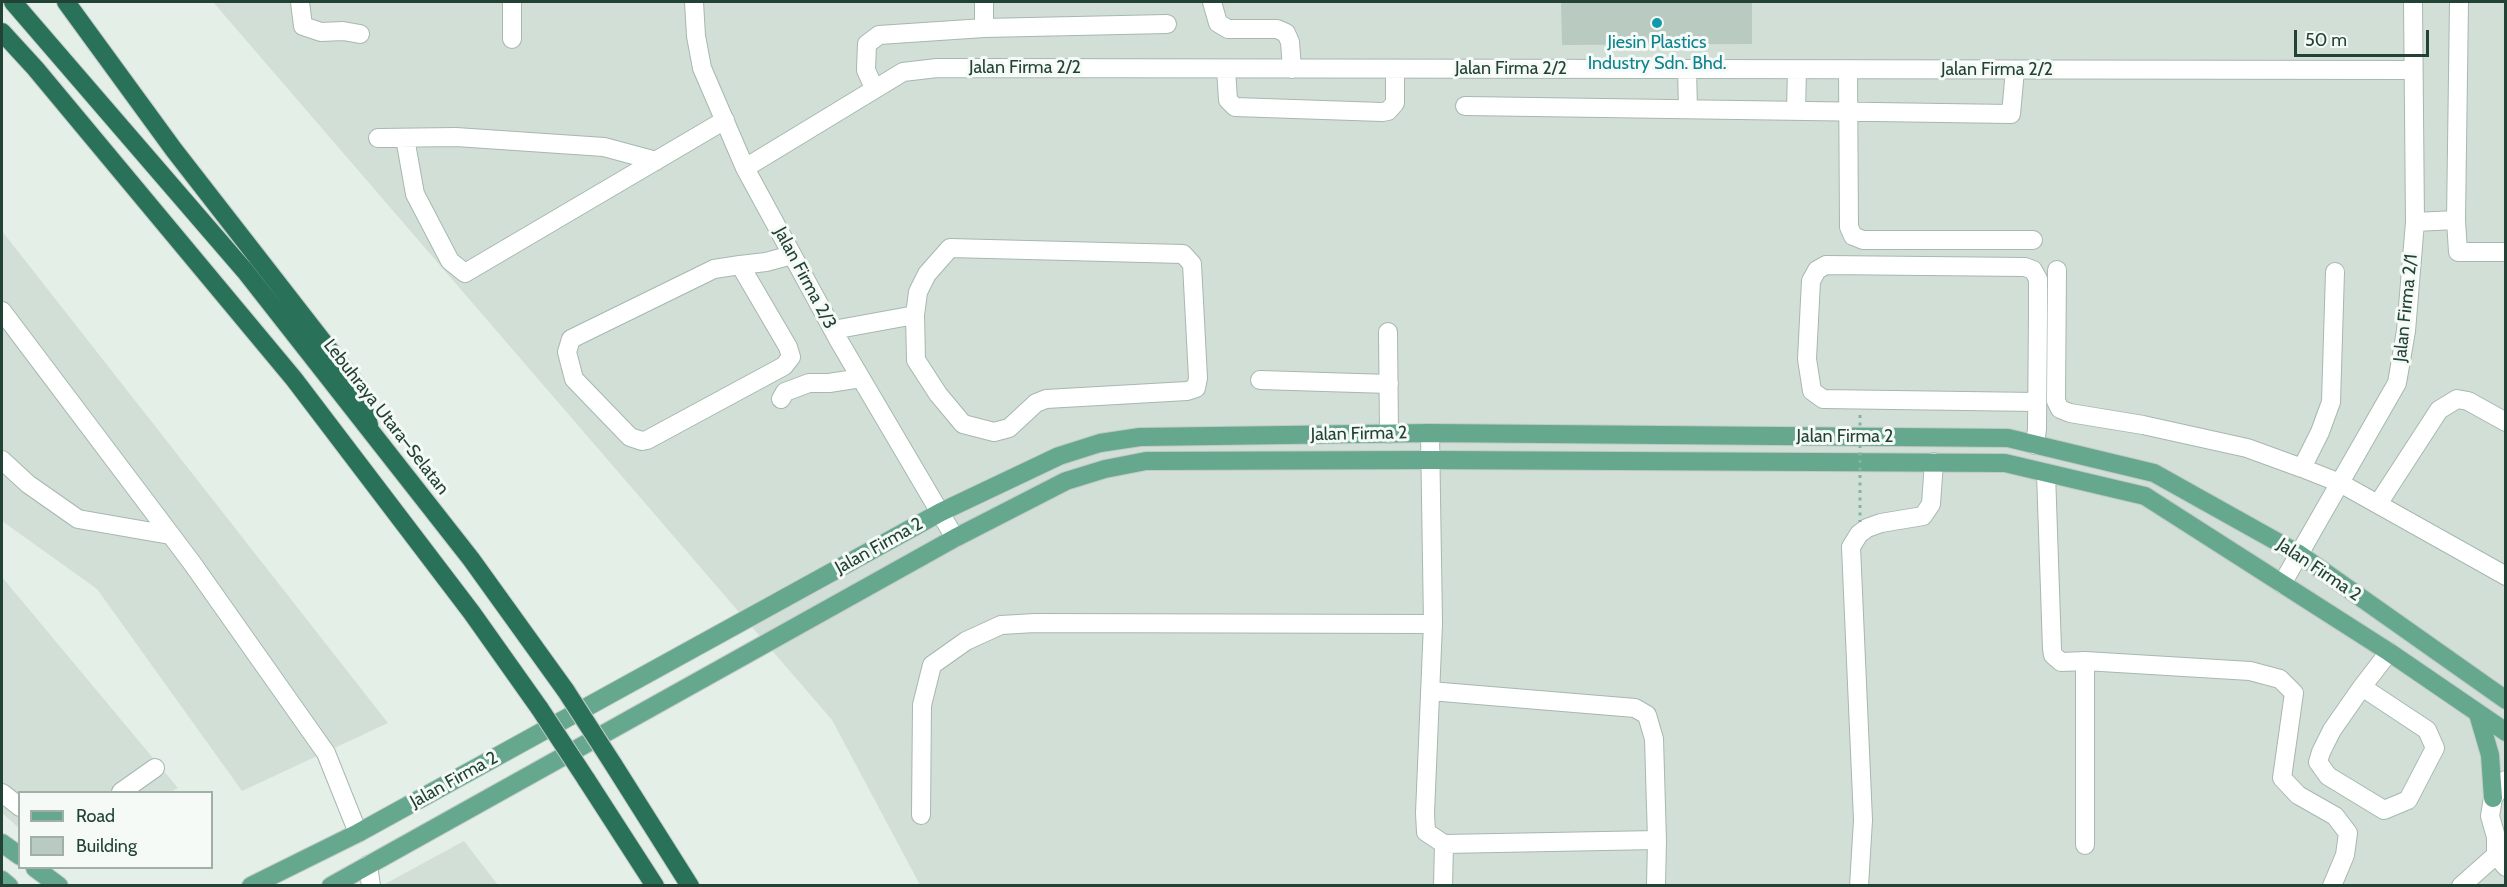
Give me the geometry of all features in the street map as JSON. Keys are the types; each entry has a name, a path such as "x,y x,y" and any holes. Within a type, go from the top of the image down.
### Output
{"highway":[{"name":"Lebuhraya Utara–Selatan","path":"13,2 245,271 471,559 566,691 690,885"},
{"path":"66,2 174,150 359,388 370,431"},
{"path":"2,32 35,68 294,379 472,613 540,709 655,885"}],"main road":[{"name":"Jalan Firma 2","path":"251,885 358,833 941,512 1059,456 1100,443 1140,437 1430,433 2008,438 2154,473 2299,554 2505,700"},
{"name":"Jalan Firma 2","path":"331,885 955,538 1066,482 1105,468 1146,461 2005,462 2145,496 2389,652 2505,732"},
{"path":"2478,714 2490,755 2493,798"},
{"path":"2,843 18,855"},
{"path":"38,869 59,885"},
{"path":"2,880 9,885"}],"street":[{"path":"300,2 303,26 321,32 343,31 360,34"},
{"path":"512,2 512,39"},
{"name":"Jalan Firma 2/3","path":"694,2 696,36 702,69 745,168 833,330 955,538"},
{"path":"984,2 984,28"},
{"path":"1212,2 1218,23 1228,29 1276,29 1286,33 1290,42 1292,69"},
{"name":"Jalan Firma 2/1","path":"2282,584 2397,383 2406,331 2415,222 2413,2"},
{"path":"2459,2 2456,220 2458,252 2505,252"},
{"path":"874,88 866,70 867,44 879,35 984,28 1167,24"},
{"name":"Jalan Firma 2/2","path":"745,168 903,72 937,68 2413,70"},
{"path":"1226,69 1227,100 1235,107 1382,112 1388,111 1395,103 1395,69"},
{"path":"1687,69 1688,109"},
{"path":"1848,69 1849,227 1853,236 1863,240 2033,240"},
{"path":"1796,111 1797,70"},
{"path":"1465,106 2011,114 2014,105 2015,70"},
{"path":"405,138 415,194 450,261 465,273 725,120"},
{"path":"378,138 456,137 604,147 656,160"},
{"path":"2415,222 2456,220"},
{"path":"950,248 1183,254 1192,264 1198,378 1196,388 1187,391 1046,399 1036,403 1009,428 994,432 963,424 938,394 916,360 915,315 918,292 927,274 950,248"},
{"path":"740,265 788,347 791,357 784,366 647,440 642,441 630,436 574,380 567,352 571,339 714,269 792,255"},
{"path":"2035,445 2037,429 2038,279 2033,270 2025,267 1826,265 1817,270 1811,281 1808,359 1812,392 1823,399 2036,402"},
{"path":"2057,270 2056,401 2060,409 2070,413 2143,425 2247,448 2302,468 2340,483 2505,576"},
{"path":"2302,468 2320,432 2331,402 2335,272"},
{"path":"2,311 170,535 326,753 358,833"},
{"path":"833,330 915,315"},
{"path":"1389,332 1389,434"},
{"path":"781,399 785,392 809,383 829,383 861,378"},
{"path":"1260,380 1389,384"},
{"path":"2378,504 2439,410 2457,399 2468,401 2505,422"},
{"path":"1430,433 1433,624 1426,832 1444,844 1657,840"},
{"path":"2,460 28,484 78,519 170,535"},
{"path":"1859,885 1863,820 1851,547 1859,534 1867,528 1881,523 1923,516 1931,504 1934,462"},
{"path":"2046,473 2053,655 2061,662 2250,670 2280,679 2294,693 2282,778 2298,795 2336,816 2348,833 2345,855 2332,885"},
{"path":"921,815 922,705 932,665 966,641 1001,625 1035,623 1433,624"},
{"path":"2362,687 2427,730 2435,747 2408,800 2384,810 2328,776 2319,762 2321,752 2332,730 2362,687 2389,652"},
{"path":"2085,662 2085,845"},
{"path":"1430,691 1635,708 1647,715 1654,739 1656,885"},
{"path":"122,791 155,768"},
{"path":"2461,885 2501,861 2501,834 2490,816 2493,798 2505,780"},
{"path":"2,793 18,805"},
{"path":"1443,885 1444,844"},
{"path":"368,865 370,885"}],"path":[{"path":"1860,415 1860,522"}],"shaded area":[{"path":"213,2 2505,2 2505,885 920,885 832,720"},
{"path":"2,231 388,723 242,791 97,589 2,521"},
{"path":"2,577 178,788 172,791 18,791 18,827 2,813"},
{"path":"464,841 498,885 383,885"}],"building":[{"name":"Jiesin Plastics Industry Sdn. Bhd.","path":"1561,2 1752,2 1752,44 1562,45"}],"place":[{"name":"Jiesin Plastics Industry Sdn. Bhd.","path":"1657,23"}]}
